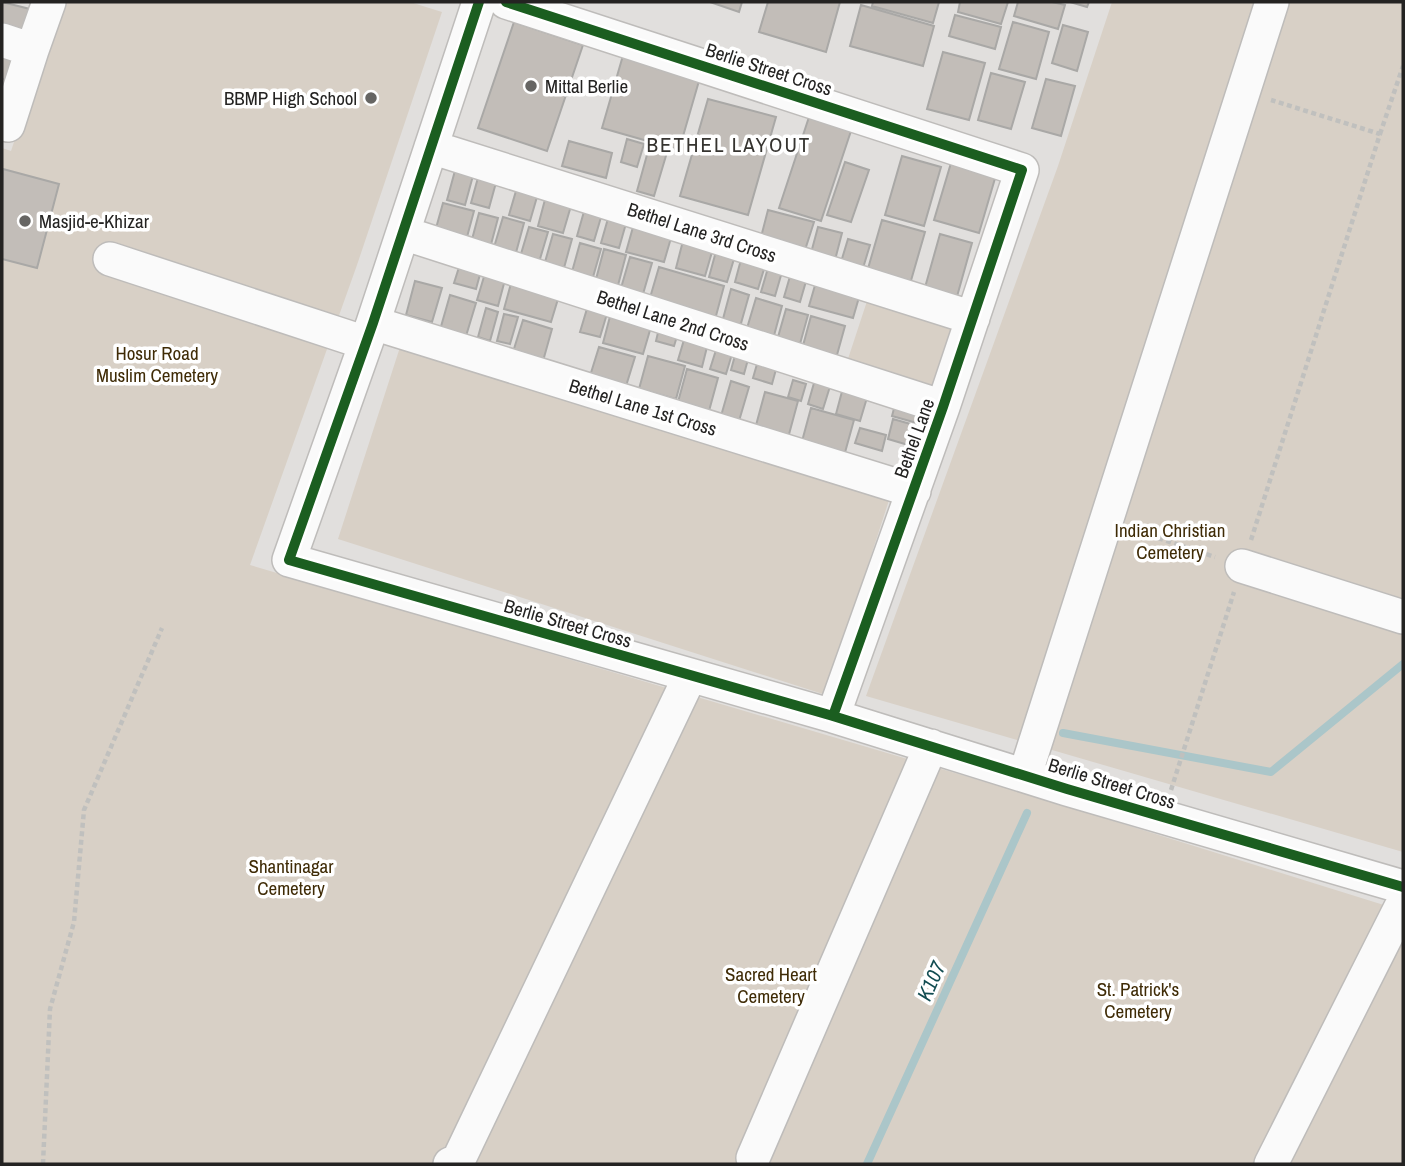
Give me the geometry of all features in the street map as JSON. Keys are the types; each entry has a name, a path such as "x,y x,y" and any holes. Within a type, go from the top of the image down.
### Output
{"street":[{"path":"8,125 17,45 49,2"},
{"name":"Berlie Street Cross","path":"479,2 370,333 289,560 833,716 1403,887"},
{"name":"Berlie Street Cross","path":"506,2 1022,170"},
{"path":"1025,775 1272,2"},
{"name":"Bethel Lane 3rd Cross","path":"431,147 973,318"},
{"name":"Bethel Lane","path":"833,716 914,491 1022,170"},
{"name":"Bethel Lane 2nd Cross","path":"403,233 943,407"},
{"name":"Bethel Lane 1st Cross","path":"110,259 914,491"},
{"path":"1242,566 1403,617"},
{"path":"450,1164 458,1161 690,676"},
{"path":"753,1157 931,746"},
{"path":"1271,1164 1403,903"}],"path":[{"path":"1163,817 1403,66"},
{"path":"1244,91 1380,134"},
{"path":"1106,520 1242,566"},
{"path":"43,1164 50,1009 74,922 84,810 162,628"}],"green space":[{"name":"Shantinagar Cemetery","path":"61,2 410,2 442,12 357,265 250,565 1043,799 1403,911 1403,1164 2,1164 2,148 11,151"},
{"name":"Indian Christian Cemetery","path":"1112,2 1403,2 1403,852 866,696 1058,166"},
{"path":"870,292 963,323 939,398 845,368"},
{"path":"402,341 890,497 826,695 338,539"}],"building":[{"path":"2,2 30,9 23,33 2,27"},
{"path":"710,2 742,2 739,12"},
{"path":"768,2 840,2 826,52 759,32"},
{"path":"873,2 939,2 933,23 872,6"},
{"path":"960,2 1008,2 1001,24 958,12"},
{"path":"1018,2 1052,2 1065,5 1058,29 1014,16"},
{"path":"1070,2 1089,2 1087,7"},
{"path":"861,5 934,26 923,66 850,46"},
{"path":"955,15 1001,27 995,49 949,36"},
{"name":"Mittal Berlie","path":"514,22 583,45 547,151 478,128"},
{"path":"1013,22 1049,32 1036,79 999,69"},
{"path":"1063,25 1088,32 1077,71 1052,63"},
{"path":"2,48 19,52 13,81 2,79"},
{"path":"624,52 701,74 679,150 602,128"},
{"path":"943,52 985,63 969,120 927,109"},
{"path":"991,73 1025,82 1011,129 978,120"},
{"path":"1046,79 1075,86 1061,136 1032,128"},
{"path":"708,99 776,117 748,215 680,196"},
{"path":"811,111 853,125 821,221 779,208"},
{"path":"627,139 644,144 637,167 621,162"},
{"path":"569,141 612,153 606,178 562,166"},
{"path":"650,144 668,149 654,196 637,191"},
{"path":"902,156 941,167 924,226 885,215"},
{"path":"845,162 869,170 851,222 827,215"},
{"path":"951,163 996,175 979,233 934,220"},
{"path":"456,167 474,172 465,205 447,200"},
{"name":"Masjid-e-Khizar","path":"3,169 59,184 37,268 2,259"},
{"path":"479,174 497,179 489,208 471,203"},
{"path":"518,184 539,190 530,221 509,215"},
{"path":"547,192 573,199 563,233 538,226"},
{"path":"587,201 604,207 594,241 577,236"},
{"path":"443,203 474,211 464,248 433,239"},
{"path":"611,208 629,213 619,248 601,243"},
{"path":"768,210 814,222 805,250 761,237"},
{"path":"479,213 498,218 489,252 470,247"},
{"path":"503,217 524,223 514,260 492,254"},
{"path":"635,220 673,231 664,262 626,252"},
{"path":"882,220 925,232 910,284 867,272"},
{"path":"529,227 548,232 537,269 518,264"},
{"path":"818,227 842,233 835,260 811,253"},
{"path":"553,234 572,239 562,275 543,269"},
{"path":"940,234 972,243 956,300 924,291"},
{"path":"684,237 714,245 705,276 676,268"},
{"path":"848,239 870,245 863,268 841,262"},
{"path":"580,243 601,249 591,284 570,279"},
{"path":"718,244 737,249 727,282 709,277"},
{"path":"604,249 626,255 617,289 595,283"},
{"path":"743,252 767,259 758,289 735,282"},
{"path":"630,257 652,263 643,294 621,288"},
{"path":"461,261 482,267 476,289 454,283"},
{"path":"770,261 784,265 775,296 761,292"},
{"path":"793,266 809,271 800,302 784,297"},
{"path":"659,267 724,286 713,327 647,308"},
{"path":"486,270 506,276 498,306 477,300"},
{"path":"818,275 862,287 853,318 809,306"},
{"path":"513,276 561,289 551,322 504,309"},
{"path":"415,281 442,288 432,322 406,315"},
{"path":"731,289 749,295 738,334 720,330"},
{"path":"450,295 476,303 466,336 440,330"},
{"path":"756,298 782,306 772,343 745,335"},
{"path":"589,302 609,307 600,337 580,332"},
{"path":"486,308 498,312 490,341 478,337"},
{"path":"612,309 653,320 643,354 603,343"},
{"path":"786,309 808,315 798,351 776,344"},
{"path":"504,314 518,317 510,344 497,341"},
{"path":"811,316 845,326 835,362 801,353"},
{"path":"523,320 552,329 543,361 513,352"},
{"path":"660,324 679,330 674,346 656,341"},
{"path":"686,333 709,339 702,367 678,360"},
{"path":"599,347 635,357 626,386 590,376"},
{"path":"737,348 750,352 744,374 731,370"},
{"path":"716,350 732,354 726,374 710,369"},
{"path":"648,356 685,366 676,399 639,389"},
{"path":"759,357 778,362 772,384 753,378"},
{"path":"687,369 718,378 709,411 678,402"},
{"path":"816,376 832,380 823,409 808,404"},
{"path":"793,380 806,384 801,401 788,397"},
{"path":"731,381 749,387 739,421 721,416"},
{"path":"844,384 869,391 860,421 836,414"},
{"path":"765,392 798,401 788,438 755,429"},
{"path":"896,401 929,410 924,425 892,416"},
{"path":"811,408 854,420 844,456 801,445"},
{"path":"893,419 921,427 915,447 888,439"},
{"path":"860,428 886,435 882,451 855,443"}],"waterway":[{"name":"K107","path":"1063,733 1271,772 1403,664"},
{"name":"K107","path":"867,1164 1027,813"}],"cycle path":[{"path":"479,2 373,323 289,560 833,716 1067,789 1403,887"},
{"path":"506,2 1022,170 943,407 833,716"}],"place":[{"name":"Mittal Berlie","path":"531,86"},
{"name":"BBMP High School","path":"371,98"},
{"name":"Masjid-e-Khizar","path":"25,221"}],"district":[{"name":"BETHEL LAYOUT","path":"729,144"}],"park label":[{"name":"Hosur Road Muslim Cemetery","path":"157,364"},
{"name":"Sacred Heart Cemetery","path":"771,985"},
{"name":"St. Patrick's Cemetery","path":"1138,1000"}]}
